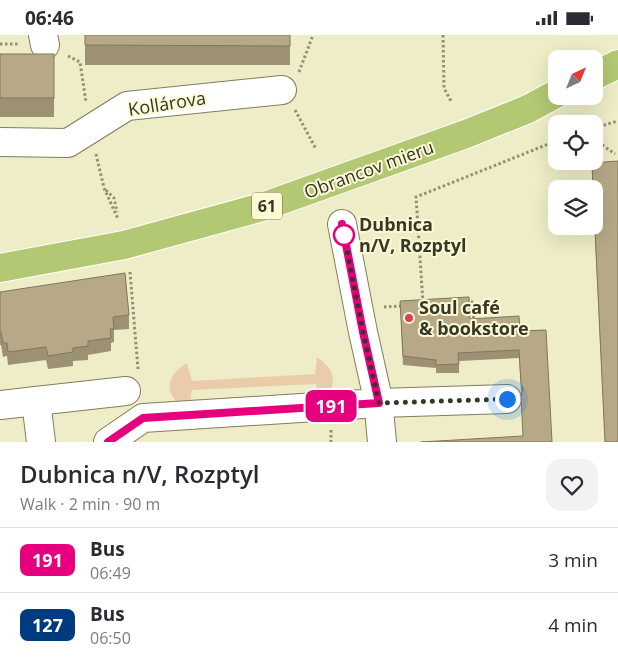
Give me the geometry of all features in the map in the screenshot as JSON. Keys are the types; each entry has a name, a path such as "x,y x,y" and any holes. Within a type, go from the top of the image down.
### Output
{"main road":[{"path":"603,72 618,63"},
{"name":"Obrancov mieru","path":"0,268 124,245 262,207 466,134 548,99"}],"street":[{"path":"603,76 618,75"},
{"name":"Kollárova","path":"0,142 68,143 127,107 282,90"},
{"path":"342,224 358,309 379,403 382,442"},
{"path":"0,405 36,401 132,380"},
{"path":"108,442 143,418 379,403 507,399"},
{"path":"36,401 41,442"}],"path":[{"path":"282,90 299,71 313,35"},
{"path":"443,35 444,88 452,103"},
{"path":"0,44 44,40 80,62 90,131 104,188 118,219 114,198 104,188"},
{"path":"603,125 618,121"},
{"path":"304,125 316,149"},
{"path":"414,305 423,304 416,197 548,144"},
{"path":"603,145 615,154"},
{"path":"130,272 132,380"},
{"path":"463,302 472,302 474,323 483,322"},
{"path":"358,309 405,305"}],"shaded area":[{"path":"317,357 328,367 333,378 331,389 321,401 316,384 192,390 189,408 174,399 171,393 170,387 174,374 187,363 192,381 315,374"}],"building":[{"path":"85,35 290,35 290,46 85,45"},
{"path":"0,54 54,54 54,98 0,98"},
{"path":"618,161 618,442 605,442 595,235 603,235 603,180 593,180 592,170 603,170 603,162"},
{"path":"125,273 129,315 113,317 114,329 110,329 111,338 88,341 88,346 73,348 73,352 48,356 46,347 8,352 7,343 3,343 0,332 0,292"},
{"path":"469,297 470,319 519,316 520,331 546,330 552,442 421,442 523,436 521,396 523,389 519,350 458,353 459,364 436,365 436,360 403,356 400,301"}],"bus line":[{"name":"191","path":"108,442 143,418 379,403 358,309 342,224"}],"place":[{"name":"Dubnica n/V, Rozptyl","path":"344,235"},
{"name":"Soul café & bookstore","path":"409,318"}],"route":[{"path":"344,235 379,403 507,399"}]}
